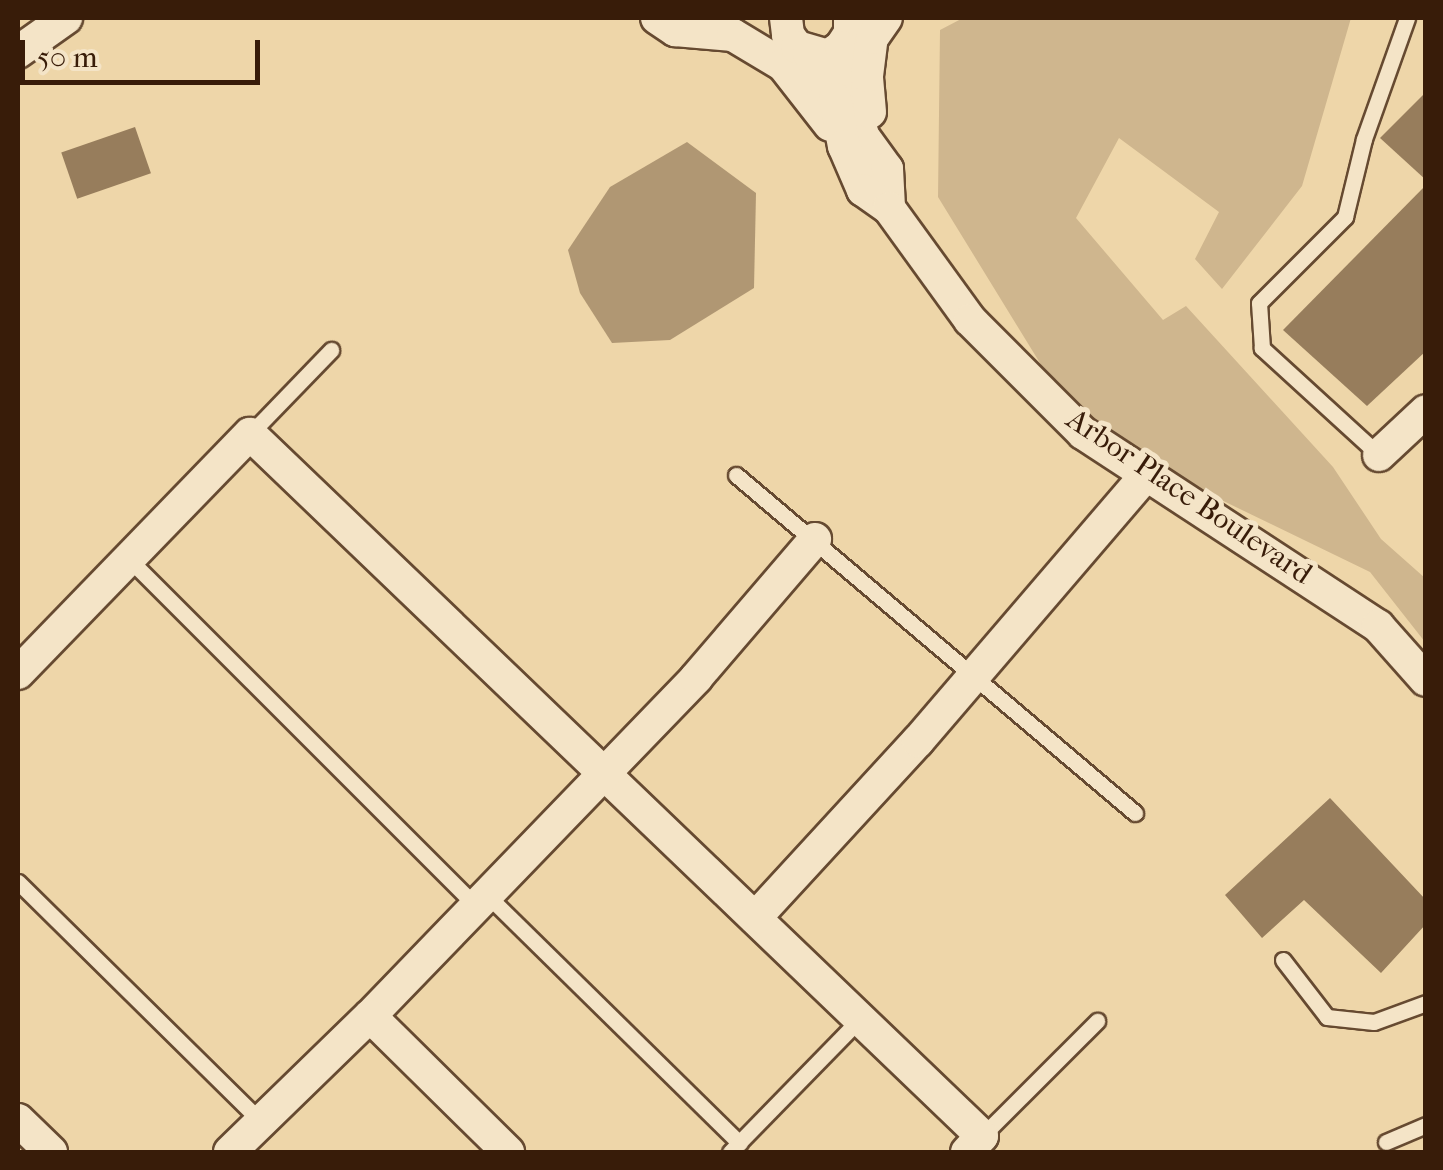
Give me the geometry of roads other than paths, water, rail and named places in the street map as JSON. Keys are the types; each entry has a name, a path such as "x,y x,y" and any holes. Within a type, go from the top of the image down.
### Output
{"street":[{"path":"18,52 66,18"},
{"path":"657,18 675,30 734,36 783,65 844,146"},
{"path":"737,18 794,36 828,56 846,32"},
{"path":"886,18 872,38 867,76 870,122 887,169 889,208"},
{"path":"846,32 863,136 887,169"},
{"name":"Arbor Place Boulevard","path":"794,36 835,99 844,146 862,190 889,208 970,320 1084,433 1378,626 1426,680"},
{"path":"1379,455 1426,411"},
{"path":"18,673 250,434 860,1019 974,1144"},
{"path":"755,918 1147,474"},
{"path":"230,1152 370,1016 696,678 814,539"},
{"path":"370,1016 508,1152"},
{"path":"18,1120 51,1152"}],"lane":[{"path":"1379,455 1262,348 1258,304 1345,217 1364,139 1407,18"},
{"path":"250,434 331,350"},
{"path":"736,475 1136,813"},
{"path":"129,559 735,1148 860,1019"},
{"path":"18,882 260,1122"},
{"path":"1283,960 1327,1017 1374,1022 1426,1004"},
{"path":"974,1144 1097,1021"},
{"path":"1386,1142 1426,1125"}]}
